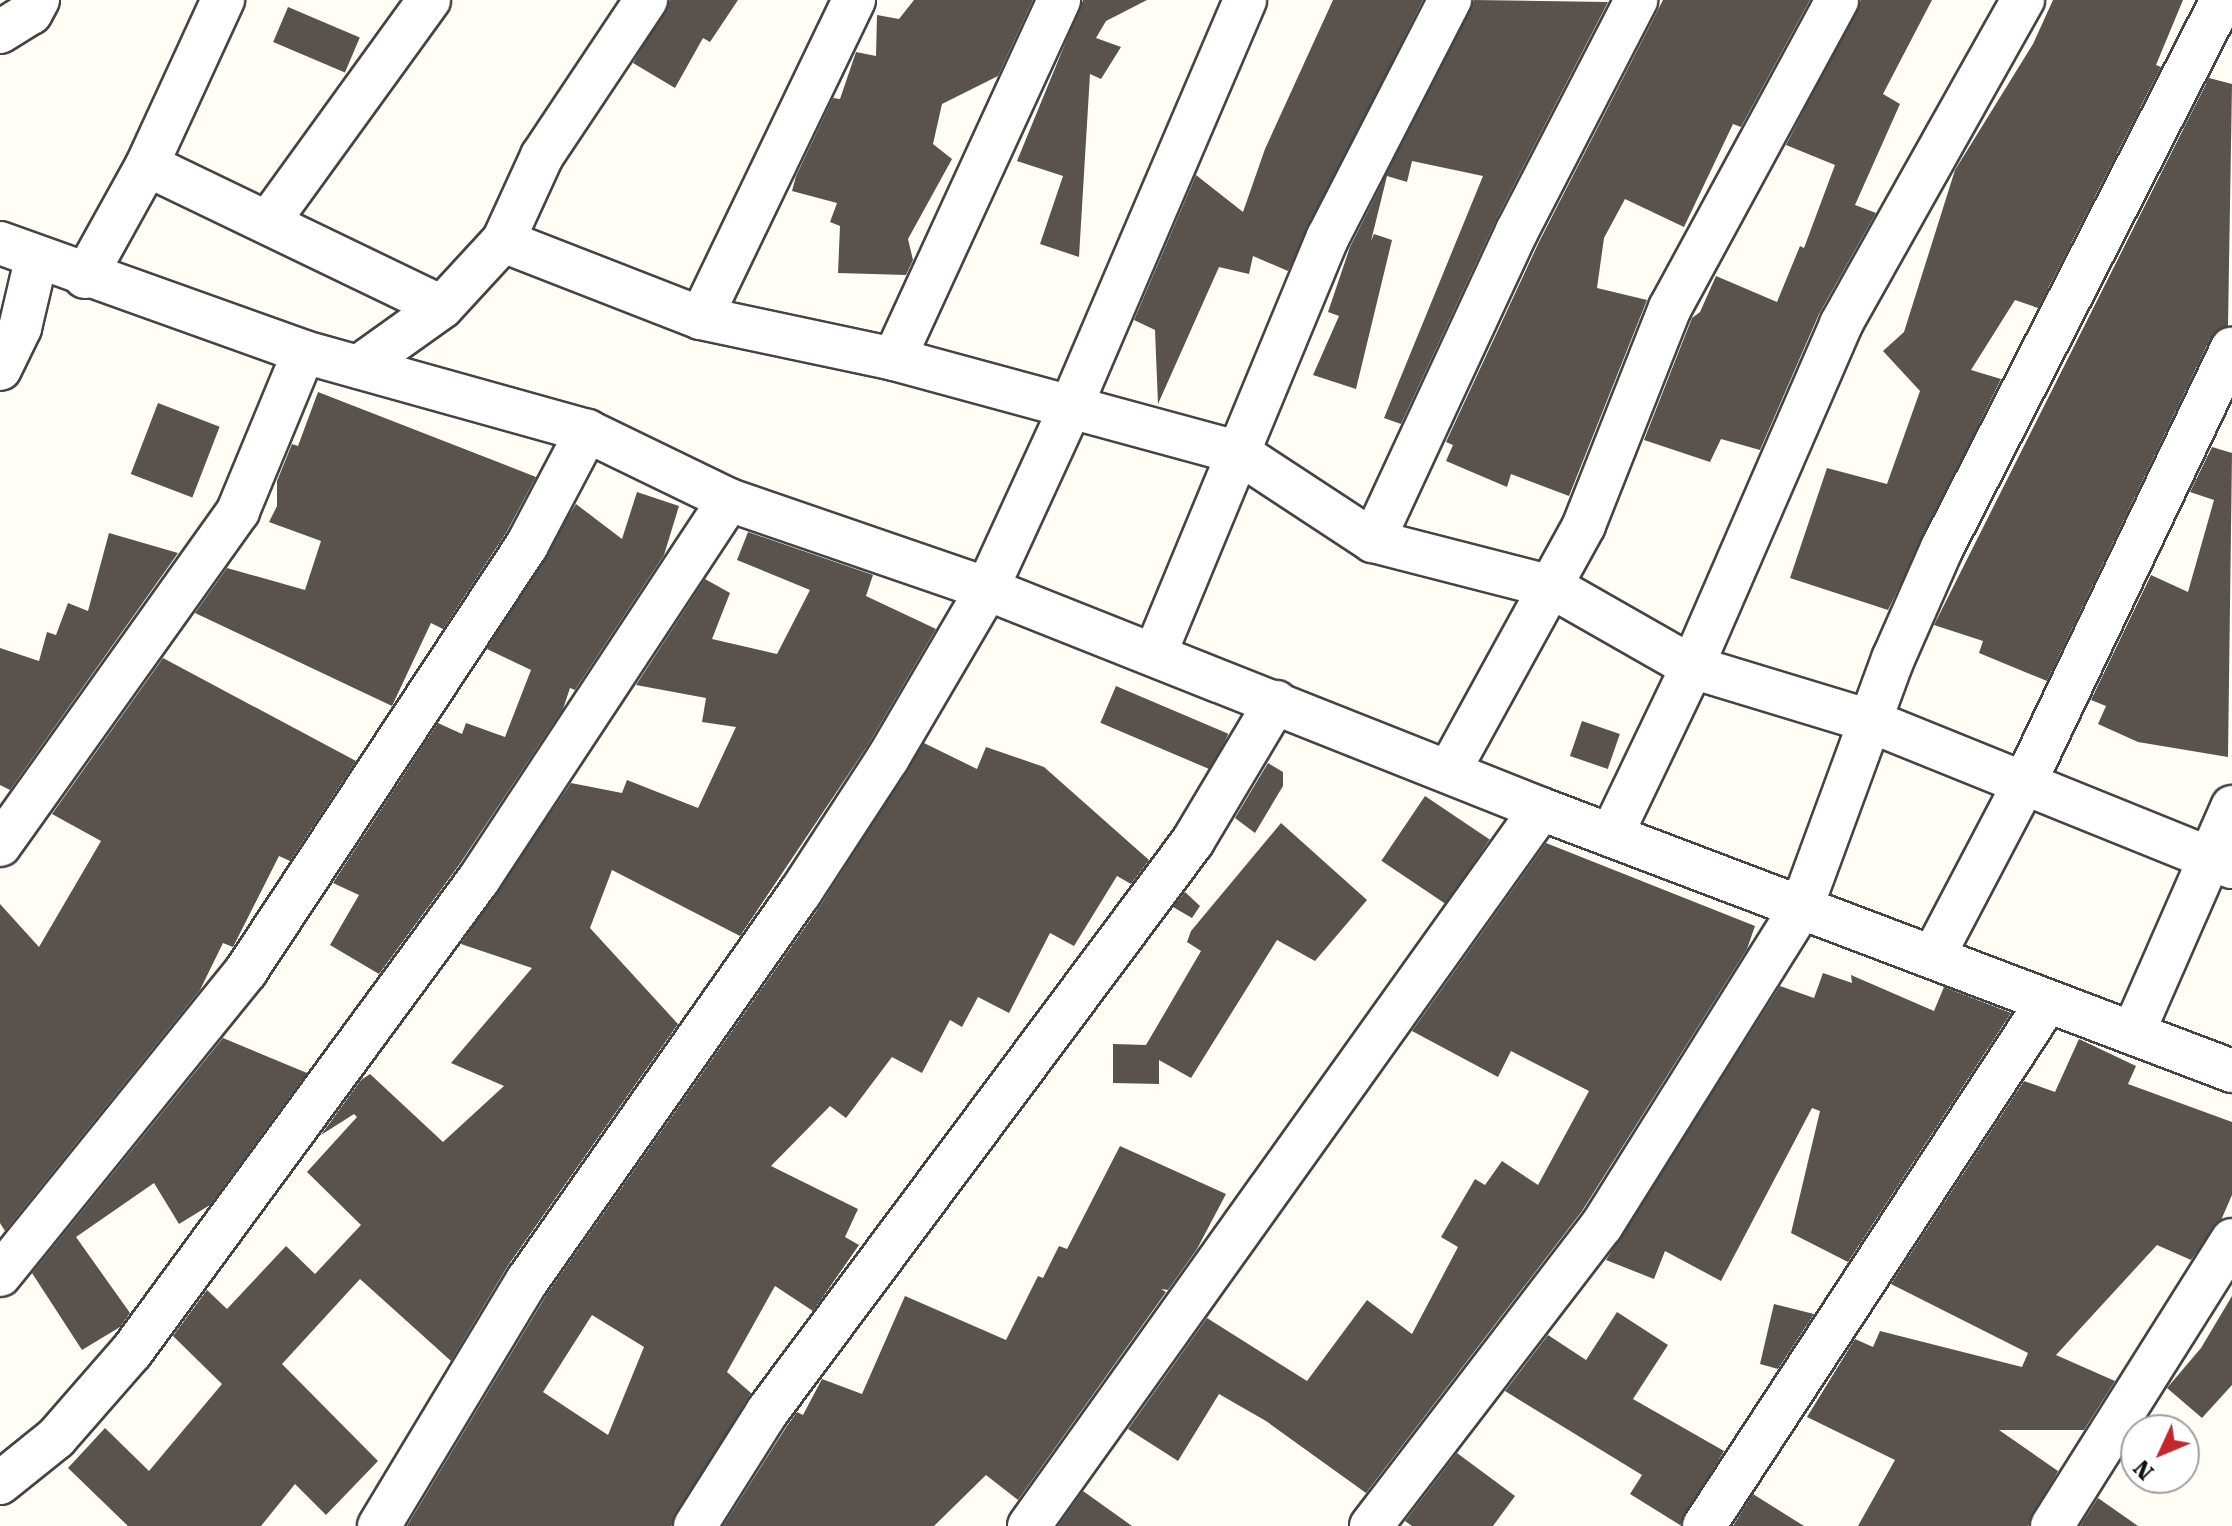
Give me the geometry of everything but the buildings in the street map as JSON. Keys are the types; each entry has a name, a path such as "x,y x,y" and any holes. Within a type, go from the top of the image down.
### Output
{"street":[{"path":"0,32 31,13 38,0"},
{"path":"85,277 147,165 223,0"},
{"path":"269,221 429,0"},
{"path":"358,367 442,307 503,241 542,156 646,0"},
{"path":"701,318 854,0"},
{"path":"894,359 1059,0"},
{"path":"379,1526 527,1281 800,893 888,758 987,589 1072,404 1245,0"},
{"path":"1155,654 1328,237 1450,0"},
{"path":"1373,541 1517,231 1636,0"},
{"path":"1449,771 1552,587 1598,493 1670,308 1837,0"},
{"path":"1612,834 1692,667 1841,324 2023,0"},
{"path":"1371,1526 1602,1225 1802,906 1870,721 1942,548 2224,1"},
{"path":"147,165 269,221 442,307"},
{"path":"503,241 701,318 894,359 1072,404 1239,453 1373,541 1552,587 1692,667 1870,721 2026,780 2222,862"},
{"path":"0,369 20,328 18,251 304,352 587,431 729,500 987,589 1541,809 2232,1071"},
{"path":"1933,957 2026,780 2232,349"},
{"path":"0,845 238,511 304,352"},
{"path":"0,1275 246,971 527,545 587,431"},
{"path":"0,1483 56,1438 132,1351 479,879 729,500"},
{"path":"695,1526 767,1412 1193,841 1276,702"},
{"path":"2133,1033 2222,862 2232,807"},
{"path":"1029,1526 1541,809"},
{"path":"1704,1526 2047,1002"},
{"path":"2052,1526 2232,1240"}]}
